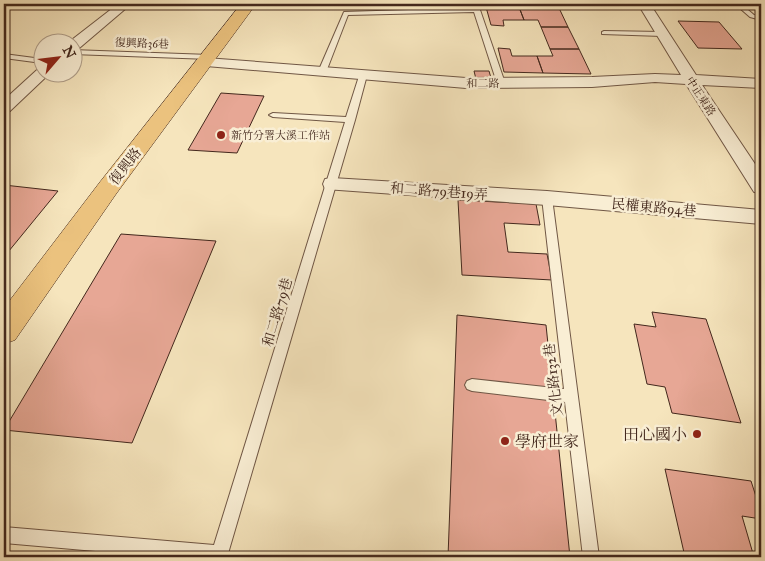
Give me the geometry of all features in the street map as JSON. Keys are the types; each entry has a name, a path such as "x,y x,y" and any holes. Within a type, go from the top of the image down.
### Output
{"main road":[{"name":"復興路","path":"4,331 108,188 250,4"}],"street":[{"path":"82,39 125,4"},
{"name":"中正東路","path":"644,4 761,187"},
{"name":"和二路","path":"208,59 363,76 466,83 592,82 655,78 690,78 761,83"},
{"path":"4,108 32,82"},
{"name":"和二路79巷19弄","path":"332,184 547,198"},
{"name":"民權東路94巷","path":"547,198 761,217"}],"lane":[{"path":"405,4 405,12"},
{"path":"738,4 752,16 761,18"},
{"path":"322,72 346,13 405,12 476,7 501,83"},
{"path":"604,33 662,34"},
{"name":"復興路36巷","path":"82,53 208,59"},
{"path":"4,56 32,60"},
{"name":"和二路79巷","path":"219,556 363,76"},
{"path":"273,115 351,120"},
{"name":"文化路132巷","path":"547,198 591,557"},
{"path":"472,385 571,396"},
{"path":"4,535 219,556"}],"building":[{"path":"486,7 519,7 524,20 503,20 504,26 491,25"},
{"path":"519,7 559,8 568,27 541,27 538,20 524,20"},
{"path":"678,21 719,22 742,49 698,48"},
{"path":"541,27 568,27 579,49 550,49"},
{"path":"498,48 510,49 512,56 537,56 543,73 504,72"},
{"path":"550,49 579,49 591,74 543,73 537,56 553,56"},
{"path":"474,71 489,71 491,78 476,79"},
{"name":"新竹分署大溪工作站","path":"221,93 264,96 237,153 188,150"},
{"path":"4,185 58,191 4,257"},
{"path":"458,200 536,204 540,225 504,223 508,252 547,254 552,280 462,275"},
{"path":"121,234 216,241 132,443 4,430"},
{"path":"652,312 706,319 741,423 672,413 665,387 647,384 634,324 656,327"},
{"name":"學府世家","path":"457,315 546,325 570,557 448,557"},
{"path":"665,469 751,481 761,512 761,519 742,516 754,557 685,557"}],"place":[{"name":"新竹分署大溪工作站","path":"221,135"},
{"name":"田心國小","path":"697,434"},
{"name":"學府世家","path":"505,441"}]}
